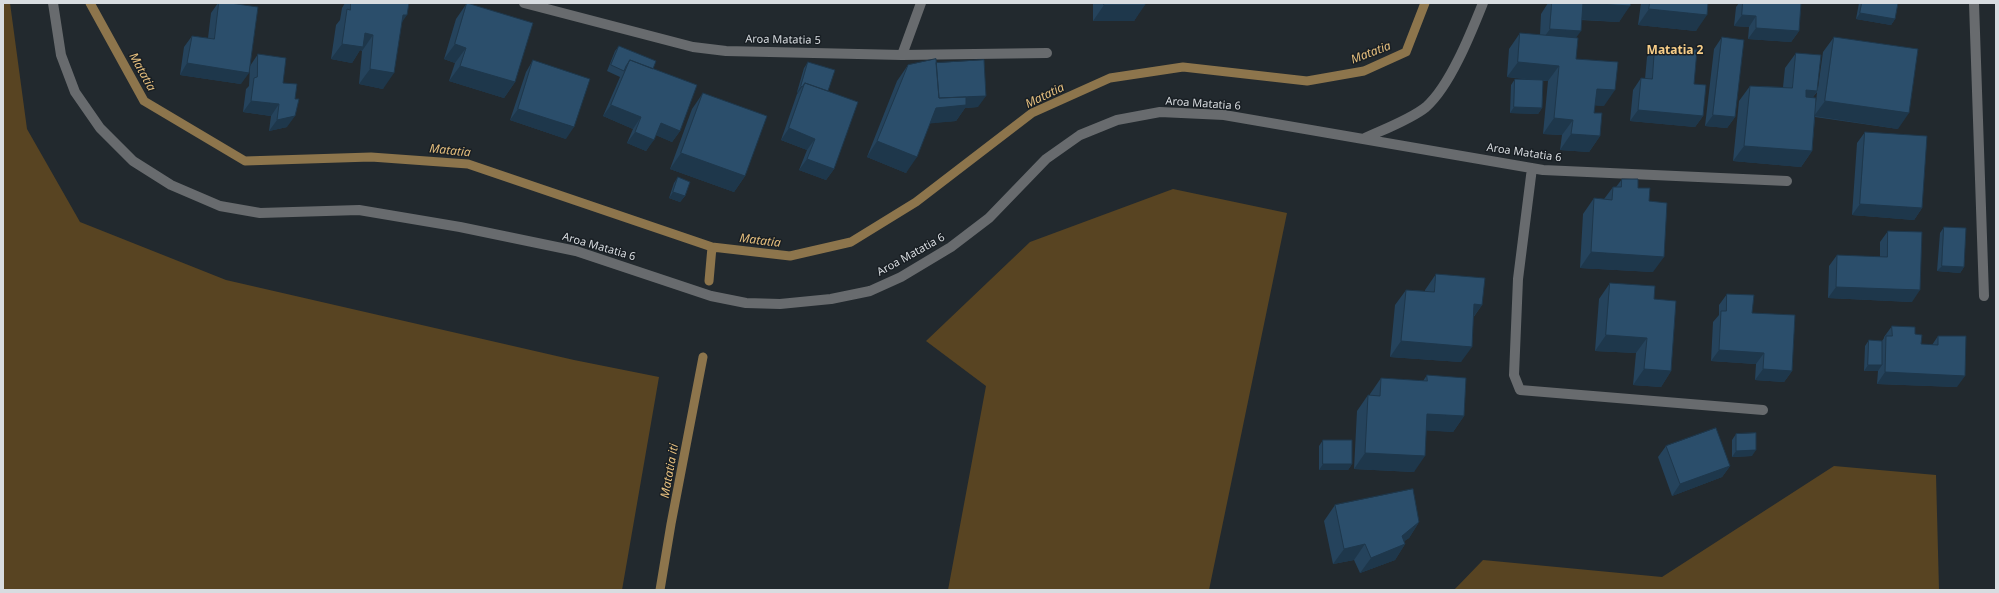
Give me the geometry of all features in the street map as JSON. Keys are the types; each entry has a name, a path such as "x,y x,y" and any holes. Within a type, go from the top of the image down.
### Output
{"street":[{"name":"Aroa Matatia 6","path":"53,3 61,55 75,92 100,128 134,161 170,185 220,206 260,213 359,210 460,227 576,251 711,296 746,302 780,304 831,299 870,291 901,277 951,247 989,218 1046,159 1080,135 1117,120 1160,112 1224,115 1532,168 1787,181"},
{"name":"Aroa Matatia 5","path":"524,3 693,47 726,52 902,55 1047,53"},
{"path":"902,55 921,3"},
{"path":"1363,139 1426,107 1447,79 1470,34 1483,3"},
{"path":"1974,3 1984,296"},
{"path":"1532,168 1518,279 1514,375 1520,390 1763,410"}],"shaded area":[{"path":"3,3 10,3 27,129 80,222 226,280 574,360 659,377 622,590 3,590"},
{"path":"1173,189 1287,213 1209,590 948,590 986,386 926,341 1030,242"},
{"path":"1834,466 1936,475 1939,590 1454,590 1483,560 1662,577"}],"building":[{"path":"219,3 258,7 249,73 187,63 192,36 214,39"},
{"path":"351,3 409,3 407,15 403,15 394,73 370,69 373,35 365,33 363,47 342,44 347,9 350,10"},
{"path":"467,3 533,23 515,82 460,66 466,48 455,44"},
{"path":"1104,3 1145,3 1145,5 1104,5"},
{"path":"1552,3 1583,3 1581,31 1550,29"},
{"path":"1583,3 1631,3 1630,6"},
{"path":"1650,3 1708,3 1707,15 1649,9"},
{"path":"1743,3 1801,3 1799,31 1756,28 1756,16 1742,15"},
{"path":"1862,3 1898,3 1895,19 1860,13"},
{"path":"1520,33 1578,38 1576,59 1618,62 1615,90 1597,89 1594,113 1602,113 1600,136 1571,134 1573,120 1554,118 1559,66 1518,62"},
{"path":"1722,37 1744,40 1735,117 1713,115"},
{"path":"1834,37 1918,49 1909,113 1825,101"},
{"path":"619,46 656,61 653,69 630,60 624,71 611,65"},
{"path":"1655,46 1697,50 1694,84 1706,85 1703,116 1638,110 1641,78 1652,79"},
{"path":"1796,53 1821,55 1817,91 1806,90 1806,97 1816,98 1812,151 1744,146 1750,86 1792,88"},
{"path":"258,54 286,58 283,83 297,84 295,99 299,99 295,116 277,120 279,104 251,101 254,78 257,77"},
{"path":"936,59 939,98 966,97 966,105 936,108 917,157 877,141 908,65"},
{"path":"533,60 590,79 574,127 518,109"},
{"path":"630,60 697,85 680,131 661,123 654,140 635,132 641,117 611,105"},
{"path":"984,60 986,96 939,98 936,63"},
{"path":"808,62 835,70 828,91 805,83 802,87 801,86"},
{"path":"1515,79 1543,80 1542,108 1514,107"},
{"path":"805,83 858,102 834,169 807,159 815,139 789,128"},
{"path":"703,93 767,116 745,176 681,153"},
{"path":"1865,132 1927,136 1922,208 1860,204"},
{"path":"678,177 690,182 685,196 673,192"},
{"path":"1622,179 1638,179 1638,188 1650,188 1649,201 1667,203 1664,257 1591,252 1594,198 1612,200 1613,187 1621,187"},
{"path":"1944,227 1966,228 1964,267 1942,266"},
{"path":"1888,231 1922,232 1920,290 1836,287 1837,255 1887,257"},
{"path":"1436,274 1485,278 1482,305 1474,304 1472,347 1401,341 1406,290 1434,292"},
{"path":"1610,283 1655,286 1654,299 1676,301 1671,371 1644,369 1647,338 1606,335"},
{"path":"1727,294 1754,295 1752,313 1795,315 1792,371 1763,369 1764,353 1719,350 1721,311 1726,311"},
{"path":"1892,326 1915,327 1915,334 1922,335 1921,344 1938,345 1938,336 1966,336 1965,376 1885,372 1886,336 1892,336"},
{"path":"1869,340 1882,341 1882,365 1868,365"},
{"path":"1427,375 1466,378 1464,416 1427,414 1425,456 1365,453 1368,395 1380,396 1381,378 1427,381"},
{"path":"1716,428 1730,466 1680,484 1666,446"},
{"path":"1756,433 1756,450 1736,451 1736,434"},
{"path":"1323,440 1352,440 1352,464 1323,464"},
{"path":"1413,489 1419,522 1402,536 1405,544 1371,558 1365,544 1344,549 1335,505"}],"waterway":[{"name":"Matatia","path":"90,3 144,101 245,161 371,157 468,164 712,247 790,256 851,242 916,202 1032,113 1110,78 1183,67 1307,81 1364,71 1406,52 1425,3"},
{"name":"Matatia iti","path":"709,281 712,247"},
{"name":"Matatia iti","path":"660,590 703,357"}],"district":[{"name":"Matatia 2","path":"1675,51"}]}
